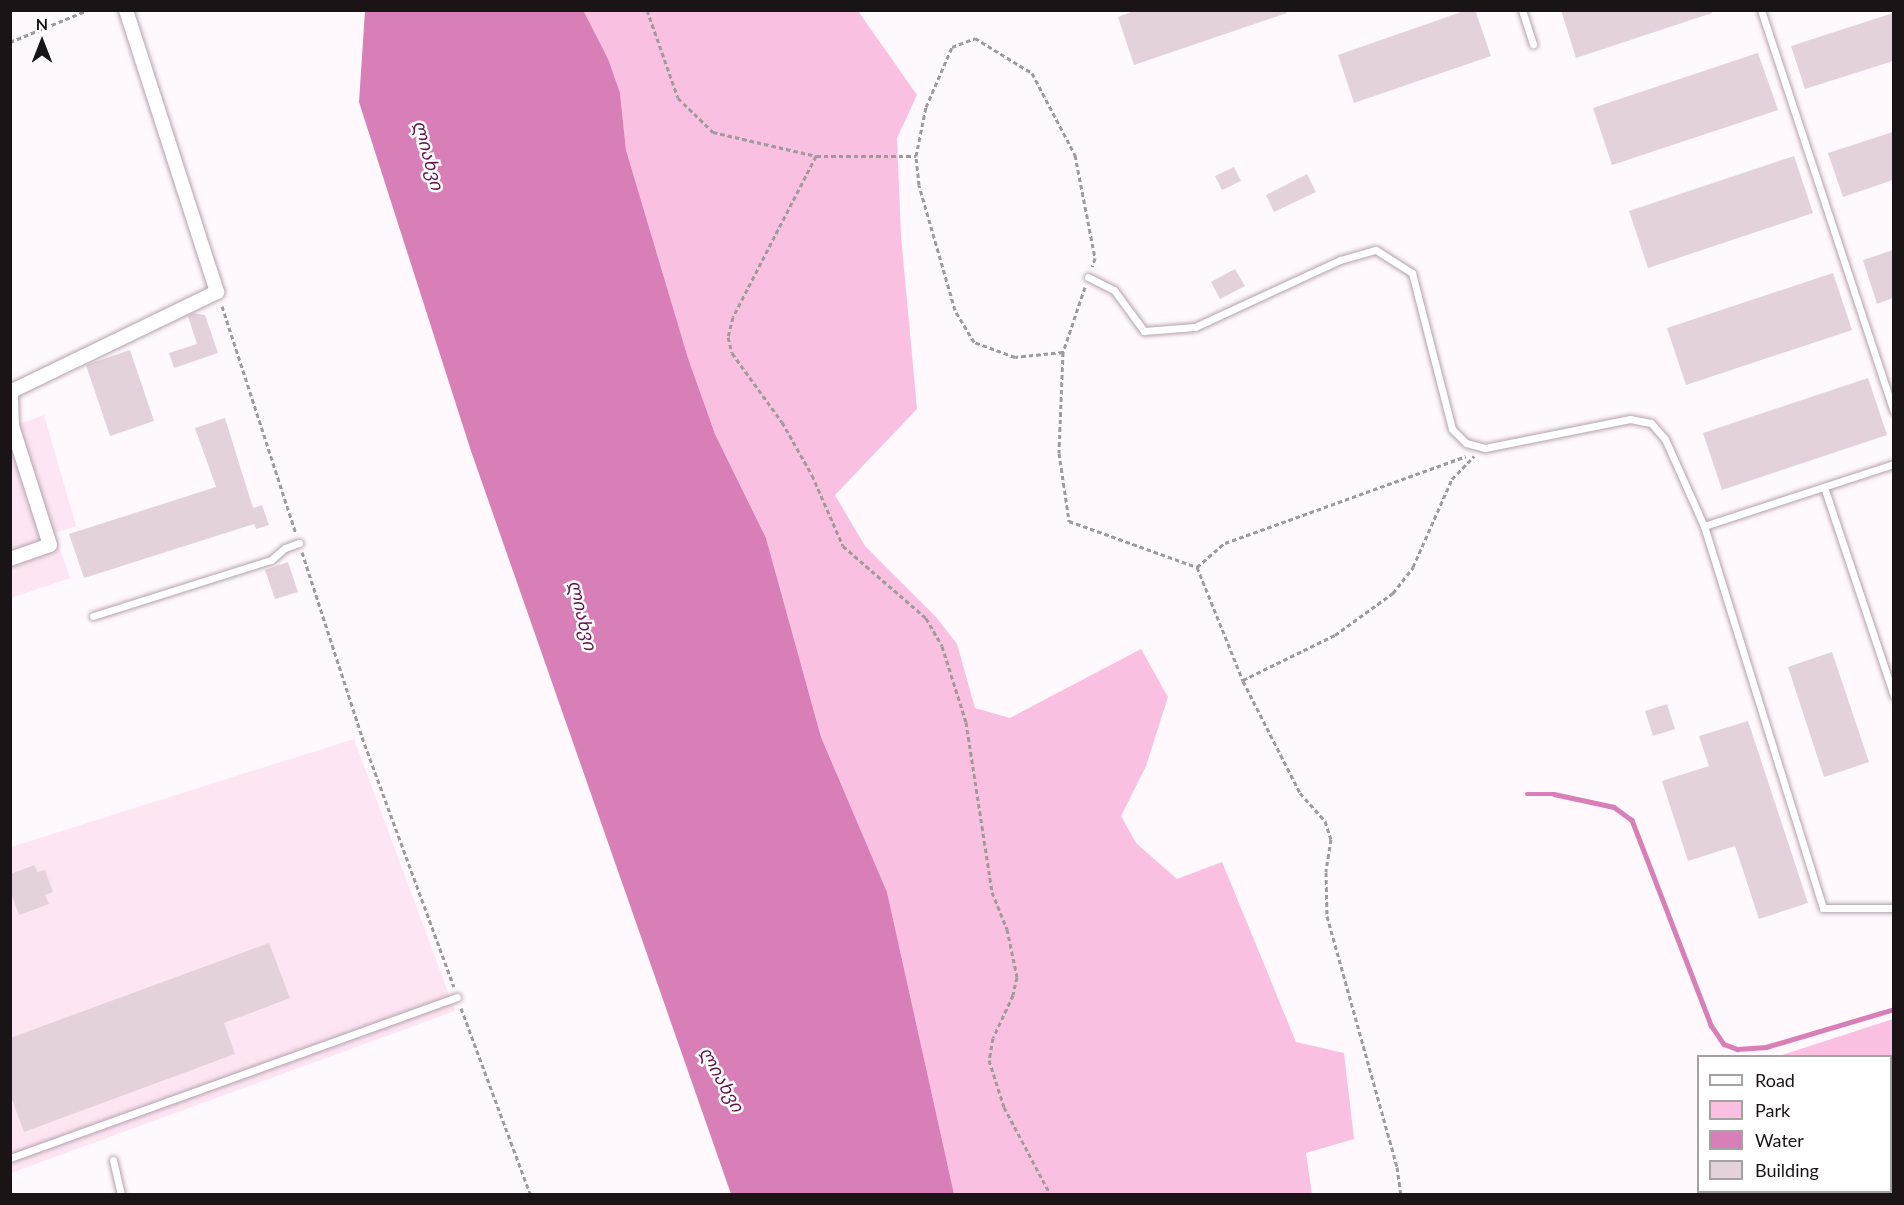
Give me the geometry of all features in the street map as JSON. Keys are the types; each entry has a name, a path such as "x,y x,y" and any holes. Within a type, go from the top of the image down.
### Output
{"street":[{"path":"10,559 50,545 12,426 11,392 218,292 126,10"}],"lane":[{"path":"1522,10 1533,44"},
{"path":"1761,10 1893,411"},
{"path":"1088,278 1114,290 1144,331 1195,327 1340,260 1376,250 1412,273 1452,429 1466,443 1485,448 1630,419 1651,423 1665,439 1704,526 1823,908 1893,908"},
{"path":"1704,526 1893,464"},
{"path":"1824,487 1893,696"},
{"path":"93,616 272,560 285,548 299,543"},
{"path":"10,1158 457,997"},
{"path":"113,1160 121,1194"}],"path":[{"path":"10,42 88,10"},
{"path":"647,10 678,98 712,132 816,156 916,156"},
{"path":"1063,351 1015,357 974,342 955,310 919,185 916,156 926,107 952,46 975,38 1032,73 1075,155 1095,258 1063,351 1059,453 1069,521 1197,567 1243,681 1300,793 1325,821 1331,839 1326,872 1327,916 1397,1167 1401,1194"},
{"path":"816,156 733,317 728,337 732,353 782,422 812,475 843,546 926,618 942,646 966,722 992,892 1007,929 1017,977 1013,995 993,1038 989,1060 1004,1107 1050,1194"},
{"path":"218,292 362,737 530,1194"},
{"path":"1197,567 1225,543 1485,448"},
{"path":"1243,681 1335,635 1393,593 1413,567 1432,530 1452,479 1465,463 1485,448"}],"shaded area":[{"path":"44,415 76,526 55,533 70,578 11,598 10,427"},
{"path":"354,739 455,1011 11,1173 11,847"}],"green space":[{"path":"580,11 858,11 917,95 897,138 901,236 917,409 835,495 865,546 936,617 957,644 975,708 1010,718 1141,649 1168,697 1146,766 1121,816 1136,843 1177,879 1222,862 1296,1042 1344,1053 1354,1139 1306,1153 1312,1194 954,1194 887,892 821,737 766,538 715,434 688,358 626,150 620,93"},
{"path":"1893,1019 1893,1194 1775,1194 1892,1193 1892,1055 1782,1055"}],"water":[{"name":"ლიახვი","path":"583,10 608,59 620,93 626,150 688,358 715,434 766,538 821,737 887,892 954,1194 731,1194 471,451 359,102 365,11"}],"building":[{"path":"1136,10 1286,10 1287,13 1134,65 1118,17"},
{"path":"1467,10 1475,10 1491,56 1354,103 1338,55"},
{"path":"1561,10 1712,10 1712,13 1576,58"},
{"path":"1893,13 1893,61 1805,89 1791,46"},
{"path":"1758,53 1778,110 1612,165 1593,108"},
{"path":"1893,132 1893,180 1843,197 1828,153"},
{"path":"1794,156 1813,213 1648,268 1629,211"},
{"path":"1234,167 1241,181 1222,190 1215,176"},
{"path":"1307,174 1316,192 1274,212 1266,195"},
{"path":"1893,250 1893,298 1877,304 1863,260"},
{"path":"1235,269 1245,286 1220,299 1211,282"},
{"path":"1833,273 1852,330 1686,385 1667,328"},
{"path":"193,313 205,315 218,353 174,368 169,353 197,344 188,316"},
{"path":"130,350 154,421 110,436 86,365"},
{"path":"1868,378 1887,435 1722,490 1703,433"},
{"path":"225,418 253,508 262,505 269,525 256,529 254,524 84,578 69,534 216,487 195,428"},
{"path":"288,562 298,592 275,599 265,570"},
{"path":"1832,652 1869,762 1824,777 1788,667"},
{"path":"1667,704 1675,729 1653,736 1645,711"},
{"path":"1748,721 1808,903 1759,919 1735,846 1688,861 1662,781 1709,766 1699,736"},
{"path":"35,865 37,872 45,870 53,892 45,895 49,904 19,915 10,890 10,874"},
{"path":"269,943 290,998 224,1023 235,1054 24,1132 10,1094 10,1038"}],"waterway":[{"path":"1527,794 1554,794 1614,807 1632,820 1711,1025 1724,1044 1737,1049 1766,1047 1894,1009"}]}
